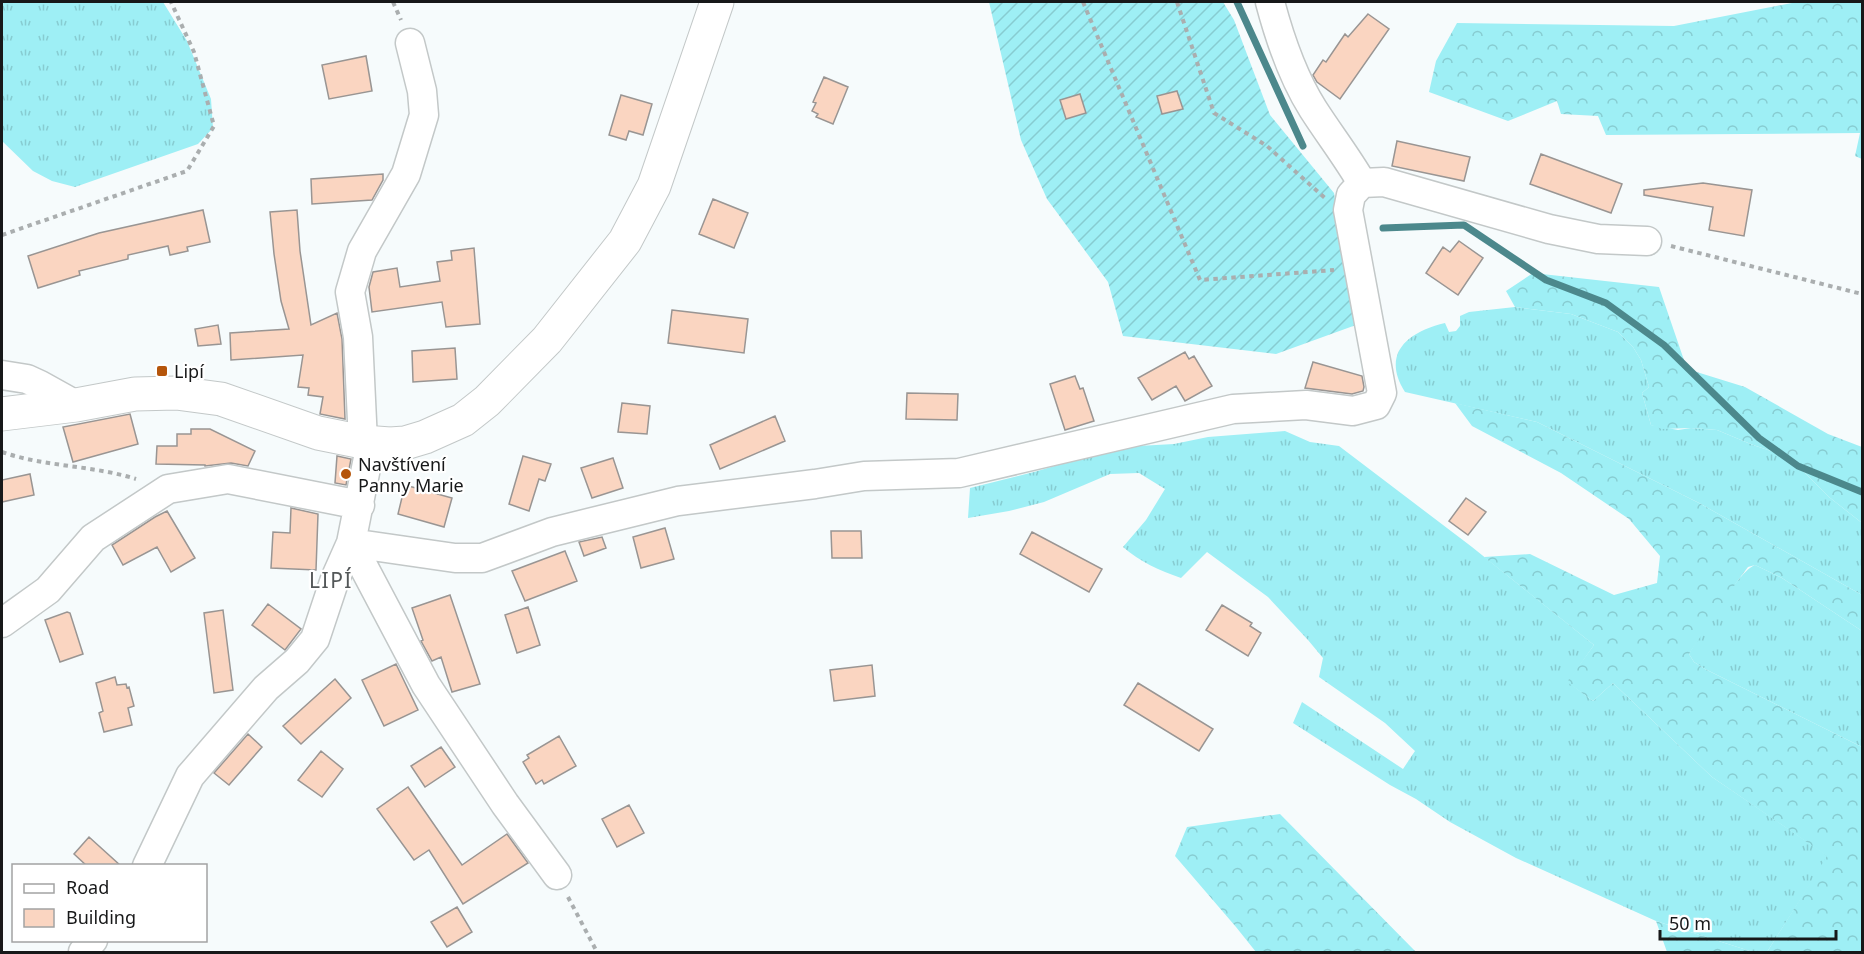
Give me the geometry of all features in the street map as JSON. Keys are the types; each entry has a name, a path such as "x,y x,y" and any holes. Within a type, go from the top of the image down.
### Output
{"street":[{"path":"2,414 76,405 135,394 196,394 221,399 318,433 390,444 405,443 425,437 463,420 487,401 547,339 617,253 634,226 654,186 717,2"},
{"path":"1270,2 1285,51 1312,108 1362,183"},
{"path":"148,864 190,776 266,688 297,661 315,639 335,579 351,543 360,505 367,442 358,337 350,292 362,251 406,174 424,115 422,91 410,43"},
{"path":"351,543 455,558 482,558 552,532 678,501 864,476 959,473 1233,410 1306,405 1353,411 1376,405 1382,393 1348,210 1351,195 1362,183 1384,182 1549,229 1598,238 1647,241"},
{"path":"2,375 27,379 76,405"},
{"path":"2,623 48,590 93,538 168,489 228,479 360,505"},
{"path":"351,543 426,685 505,804 557,875"}],"path":[{"path":"2,235 188,171 214,126 194,52 171,2"},
{"path":"1083,2 1200,280 1359,268"},
{"path":"1177,2 1214,113 1267,146 1350,221"},
{"path":"1647,241 1863,294"},
{"path":"2,452 22,459 115,472 168,489"},
{"path":"557,875 597,952"}],"green space":[{"path":"2,2 163,2 187,41 211,99 213,128 198,144 75,187 52,181 33,171 2,141"},
{"path":"989,2 1223,2 1234,20 1270,115 1334,193 1356,325 1276,354 1123,336 1108,282 1047,199 1021,140"},
{"path":"1797,2 1862,2 1862,159 1855,156 1860,133 1606,135 1598,116 1561,114 1557,101 1508,121 1429,92 1436,61 1457,23 1674,26"},
{"path":"1533,273 1659,287 1687,369 1745,387 1828,434 1862,447 1862,523 1829,497 1799,467 1774,452 1717,430 1662,429 1651,425 1642,393 1649,387 1641,360 1633,347 1618,332 1571,314 1515,307 1506,291"},
{"path":"1515,307 1571,314 1618,332 1633,347 1641,360 1649,387 1642,393 1651,425 1678,430 1691,428 1717,430 1774,452 1799,467 1829,497 1862,523 1862,595 1699,503 1537,422 1405,392 1398,378 1396,366 1397,356 1409,339 1419,332 1445,323 1449,332 1456,331 1460,326 1460,316 1469,312"},
{"path":"1455,403 1537,422 1699,503 1862,595 1862,631 1782,578 1755,565 1748,567 1689,654 1694,662 1705,669 1862,747 1862,952 1767,952 1827,856 1712,777 1613,683 1593,701 1567,682 1594,645 1484,557 1530,554 1614,595 1657,583 1660,556 1629,519 1561,473 1472,426"},
{"path":"1285,431 1310,442 1339,446 1472,547 1594,645 1568,682 1593,701 1613,683 1712,777 1828,856 1767,952 1753,952 1656,921 1516,858 1450,822 1293,723 1302,702 1403,769 1415,751 1385,723 1319,677 1323,658 1308,640 1268,597 1207,552 1181,578 1150,565 1123,547 1146,520 1165,489 1139,473 1110,474 1044,502 968,518 970,488 1120,447 1174,444 1208,437"},
{"path":"1755,565 1782,578 1862,631 1862,747 1705,669 1694,662 1689,654 1739,578"},
{"path":"1280,814 1416,952 1256,952 1175,856 1187,827"},
{"path":"1656,921 1753,952 1667,952"}],"building":[{"path":"1368,14 1389,29 1340,99 1317,82 1313,75 1323,60 1326,62 1345,34 1348,37"},
{"path":"366,56 372,91 329,99 322,65"},
{"path":"824,77 848,87 833,124 816,117 818,114 812,111 816,103 813,102"},
{"path":"1177,91 1183,109 1162,114 1157,96"},
{"path":"1080,94 1086,113 1066,119 1060,100"},
{"path":"621,95 652,104 643,135 629,131 626,140 609,135"},
{"path":"1397,141 1470,157 1464,181 1392,166"},
{"path":"1541,154 1622,184 1611,213 1530,184"},
{"path":"383,174 383,180 372,200 312,204 311,179"},
{"path":"1703,183 1752,190 1744,236 1709,230 1713,207 1644,195 1644,190"},
{"path":"713,199 748,213 734,248 699,234"},
{"path":"203,210 210,242 187,247 188,251 170,255 168,246 128,255 128,259 79,271 80,275 38,288 28,256 99,233"},
{"path":"297,210 300,251 311,325 337,313 342,339 345,419 320,414 323,397 308,395 309,388 298,387 303,355 231,360 230,333 289,329 281,301 270,212"},
{"path":"1459,241 1483,258 1458,295 1426,273 1443,247 1450,252"},
{"path":"474,248 480,324 446,327 442,302 372,312 369,287 373,272 397,268 400,287 440,281 437,262 452,260 451,251"},
{"path":"672,310 748,319 744,353 668,343"},
{"path":"218,325 221,344 198,346 195,329"},
{"path":"455,348 457,379 413,382 412,351"},
{"path":"1185,352 1189,359 1194,356 1212,386 1185,401 1176,386 1152,400 1138,378"},
{"path":"1313,362 1362,376 1363,391 1352,394 1305,388"},
{"path":"1075,376 1080,389 1083,388 1094,421 1065,430 1050,384"},
{"path":"907,393 958,394 957,420 906,419"},
{"path":"622,403 650,406 647,434 618,432"},
{"path":"130,414 138,444 73,462 63,427"},
{"path":"775,416 785,441 720,469 710,445"},
{"path":"191,429 210,429 255,451 248,466 231,463 205,466 156,464 157,446 177,446 177,434 191,434"},
{"path":"337,456 351,459 346,485 335,483"},
{"path":"523,456 551,464 545,481 539,479 529,511 509,504"},
{"path":"613,458 623,488 592,498 581,468"},
{"path":"30,474 34,495 2,502 2,480"},
{"path":"405,485 452,498 444,527 398,514"},
{"path":"1466,498 1486,512 1468,535 1449,521"},
{"path":"291,508 318,514 316,570 271,568 273,532 290,533"},
{"path":"167,511 195,558 171,572 157,547 123,565 112,545"},
{"path":"665,528 674,559 641,568 633,537"},
{"path":"831,531 861,531 862,558 832,558"},
{"path":"1032,532 1102,569 1089,592 1020,554"},
{"path":"602,537 606,548 584,556 579,542"},
{"path":"565,551 577,581 525,601 512,571"},
{"path":"450,595 480,684 452,692 441,657 432,661 421,641 423,640 412,608"},
{"path":"268,604 301,629 285,650 252,625"},
{"path":"1222,605 1252,623 1250,626 1261,633 1248,656 1206,630"},
{"path":"528,607 540,645 517,653 505,615"},
{"path":"223,610 233,690 214,693 204,613"},
{"path":"70,613 83,654 60,662 45,620"},
{"path":"396,664 418,710 384,726 362,680"},
{"path":"872,665 875,696 834,701 830,670"},
{"path":"115,677 117,685 126,684 127,688 129,687 134,706 128,708 132,725 104,732 99,713 103,711 96,683"},
{"path":"335,679 351,698 301,744 283,726"},
{"path":"1138,683 1213,729 1199,751 1124,705"},
{"path":"248,734 262,747 229,785 214,773"},
{"path":"559,736 576,766 544,784 542,780 536,784 523,762 529,758 527,755"},
{"path":"441,747 455,767 425,787 411,766"},
{"path":"321,751 343,769 322,797 298,780"},
{"path":"408,787 462,865 507,834 528,863 463,904 429,850 414,860 377,809"},
{"path":"629,805 644,833 617,847 602,819"},
{"path":"89,837 119,864 85,864 74,854"},
{"path":"457,907 472,932 447,947 431,922"}],"waterway":[{"path":"1237,2 1303,146"},
{"path":"1383,228 1464,225 1546,280 1606,303 1664,345 1759,438 1798,466 1862,492"}],"place":[{"name":"Lipí","path":"162,371"},
{"name":"Navštívení Panny Marie","path":"346,474"}],"district":[{"name":"LIPÍ","path":"331,580"}]}
